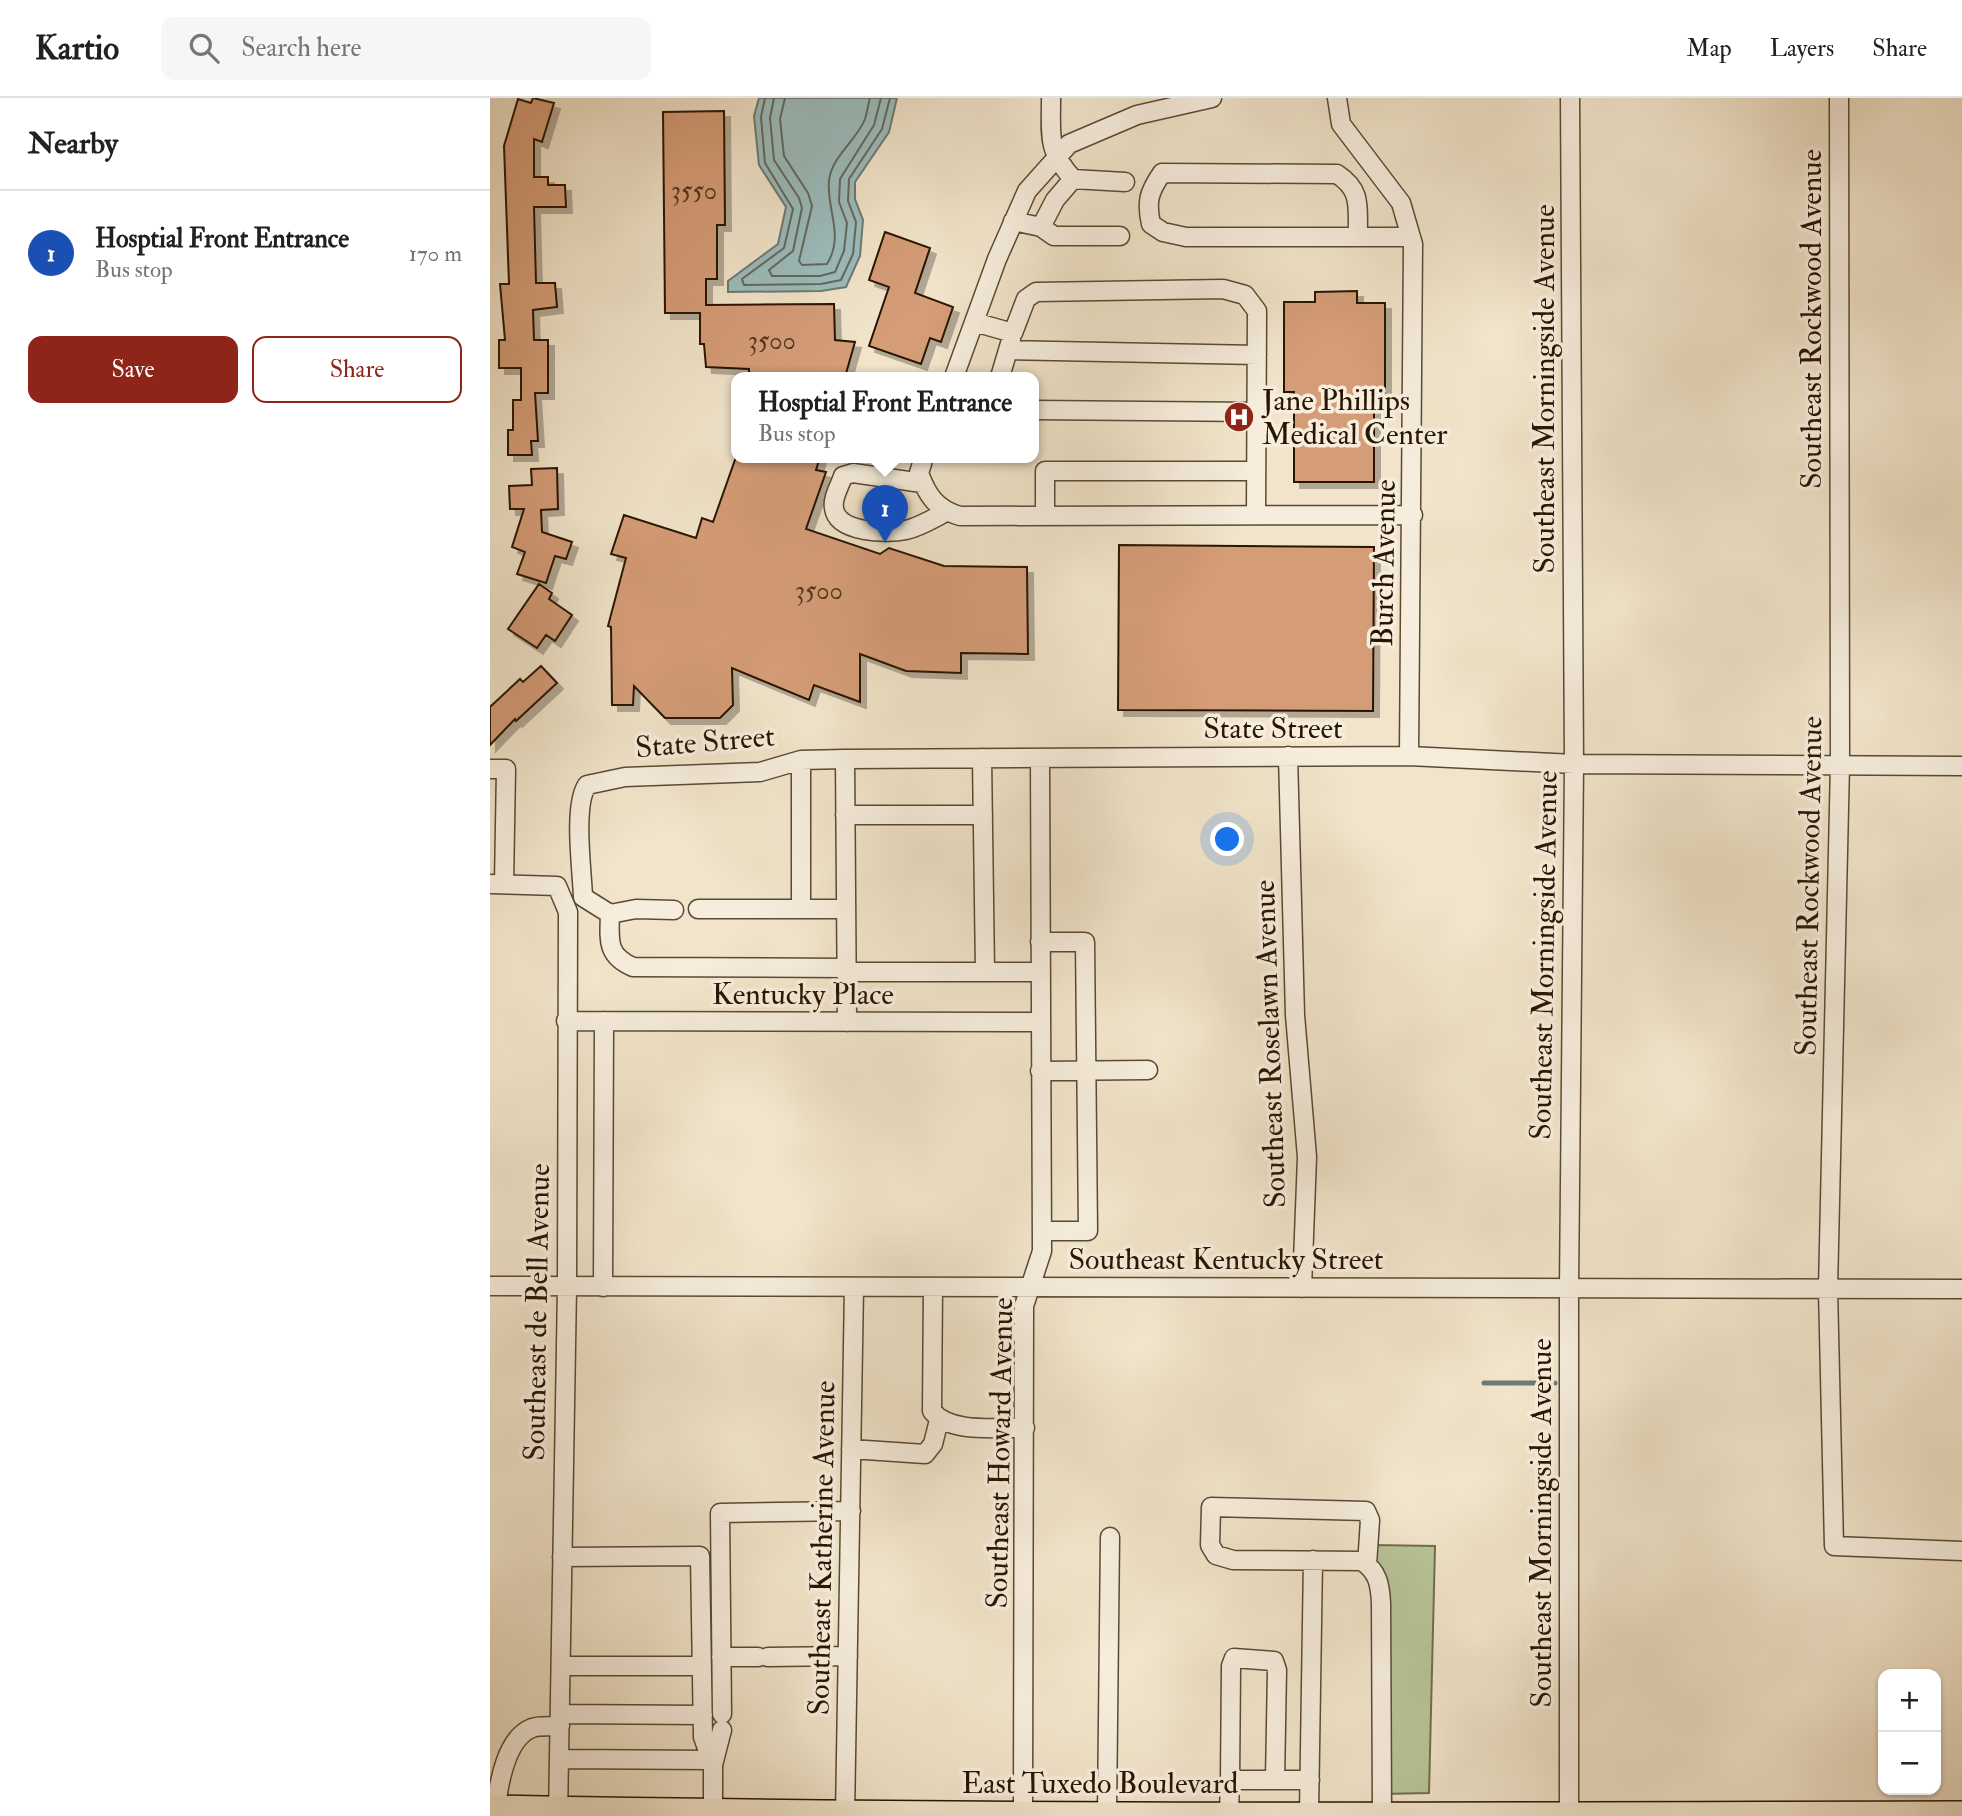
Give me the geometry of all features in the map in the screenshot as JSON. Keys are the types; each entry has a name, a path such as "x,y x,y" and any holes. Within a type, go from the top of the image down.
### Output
{"main road":[{"name":"East Tuxedo Boulevard","path":"493,1806 558,1812 1046,1816 1229,1812 1962,1812"}],"street":[{"path":"956,372 1027,191 1069,144 1137,115 1212,98"},
{"name":"Burch Avenue","path":"1337,98 1341,124 1401,203 1411,237 1413,514 1409,756"},
{"name":"Southeast Morningside Avenue","path":"1569,1814 1569,1289 1574,764 1570,98"},
{"name":"Southeast Rockwood Avenue","path":"1839,98 1840,764 1828,1289 1834,1546 1962,1550"},
{"path":"1051,100 1051,138 1056,159 1073,179 1125,181"},
{"path":"1358,237 1356,192 1352,183 1337,174 1162,173 1149,193 1151,224 1163,232 1186,237 1358,237 1411,237"},
{"path":"1041,227 1055,200 1073,179"},
{"path":"1013,222 1041,227 1054,236 1120,236"},
{"path":"1001,372 1026,299 1036,292 1223,289 1245,295 1257,311 1256,515"},
{"path":"974,322 1010,342 1257,355"},
{"path":"1039,410 1256,406"},
{"path":"922,463 919,472 922,483 935,504 946,512 960,516 1413,514"},
{"path":"1045,515 1045,471 1256,471"},
{"path":"922,483 853,473 843,476 833,503 834,511 839,519 850,525 886,531 907,530 946,512"},
{"name":"Southeast Roselawn Avenue","path":"1288,756 1295,1015 1307,1157 1303,1288"},
{"name":"State Street","path":"610,915 583,897 582,792 587,785 625,777 760,772 801,760 845,759 1409,756 1574,764 1962,766"},
{"path":"982,758 985,972"},
{"name":"Southeast Howard Avenue","path":"1023,1815 1024,1306 1042,1251 1040,758"},
{"path":"845,759 848,1022"},
{"path":"801,760 801,909"},
{"path":"490,769 506,769 497,884"},
{"path":"845,816 983,816"},
{"name":"Southeast de Bell Avenue","path":"497,884 558,886 568,912 567,1287 558,1812"},
{"path":"674,909 636,909 610,915 610,951 619,961 634,967 1040,972"},
{"path":"698,909 846,909"},
{"path":"1040,942 1085,942 1088,1231 1042,1231"},
{"name":"Kentucky Place","path":"566,1021 1040,1022"},
{"path":"603,1287 604,1021"},
{"path":"1040,1071 1148,1070"},
{"name":"Southeast Kentucky Street","path":"490,1286 1962,1289"},
{"path":"933,1287 932,1411 939,1420 955,1425 1025,1428"},
{"name":"Southeast Katherine Avenue","path":"845,1813 854,1288"},
{"path":"851,1449 925,1454 933,1444 939,1420"},
{"path":"1367,1565 1370,1520 1366,1511 1211,1507 1210,1545 1216,1555 1233,1560 1362,1561 1367,1565 1374,1570 1380,1584 1382,1813"},
{"path":"705,1812 712,1763 722,1722 720,1513 850,1511"},
{"path":"1107,1814 1110,1537"},
{"path":"562,1557 700,1556 703,1737 712,1763"},
{"path":"1305,1814 1310,1780 1313,1560"},
{"path":"721,1657 848,1657"},
{"path":"1229,1812 1231,1666 1234,1658 1274,1661 1277,1670 1276,1780"},
{"path":"561,1666 702,1666"},
{"path":"493,1806 502,1767 521,1736 532,1728 560,1720 703,1715"},
{"path":"559,1759 712,1763"},
{"path":"1230,1780 1310,1780"}],"green space":[{"path":"1373,1545 1435,1546 1429,1793 1382,1794"}],"water":[{"path":"759,98 897,98 889,132 855,182 855,199 863,220 860,256 846,287 821,291 728,292 728,281 778,244 786,207 759,165 754,116"}],"building":[{"path":"533,98 554,103 542,142 534,139 534,177 548,177 548,185 565,185 566,207 534,207 536,283 555,283 557,307 533,310 534,340 548,340 548,393 535,393 538,441 531,441 532,455 508,455 508,430 513,430 513,400 521,400 521,368 499,368 499,340 505,340 500,284 509,284 504,146 518,99 531,103"},
{"path":"724,111 725,225 717,225 717,279 706,279 706,305 834,304 835,340 855,342 846,372 749,372 749,369 706,367 704,344 700,344 700,313 665,313 663,112"},
{"path":"885,232 930,248 915,293 953,307 941,342 930,338 921,364 869,346 889,287 869,280"},
{"path":"1357,291 1357,303 1385,303 1385,392 1374,392 1374,482 1294,482 1294,392 1284,392 1284,302 1315,302 1315,292"},
{"path":"734,463 818,463 816,470 826,472 806,529 880,554 889,548 944,566 1027,567 1028,654 961,653 961,673 906,671 860,654 860,702 814,685 809,700 732,668 733,705 720,718 665,718 634,686 633,705 612,705 611,627 608,626 626,558 611,554 624,515 696,538 702,518 713,522"},
{"path":"557,468 558,509 541,510 542,532 572,542 566,559 555,556 546,583 517,574 525,552 512,547 524,509 510,509 509,486 532,485 531,469"},
{"path":"1119,545 1374,547 1373,711 1118,710"},
{"path":"539,584 552,593 549,599 572,615 555,641 546,635 537,648 508,629"},
{"path":"541,666 557,683 516,721 515,719 490,745 490,707 520,679 523,682"}],"waterway":[{"path":"1484,1383 1555,1383"}],"place":[{"name":"Jane Phillips Medical Center","path":"1239,417"},
{"name":"Hosptial Front Entrance","path":"885,543"}]}
